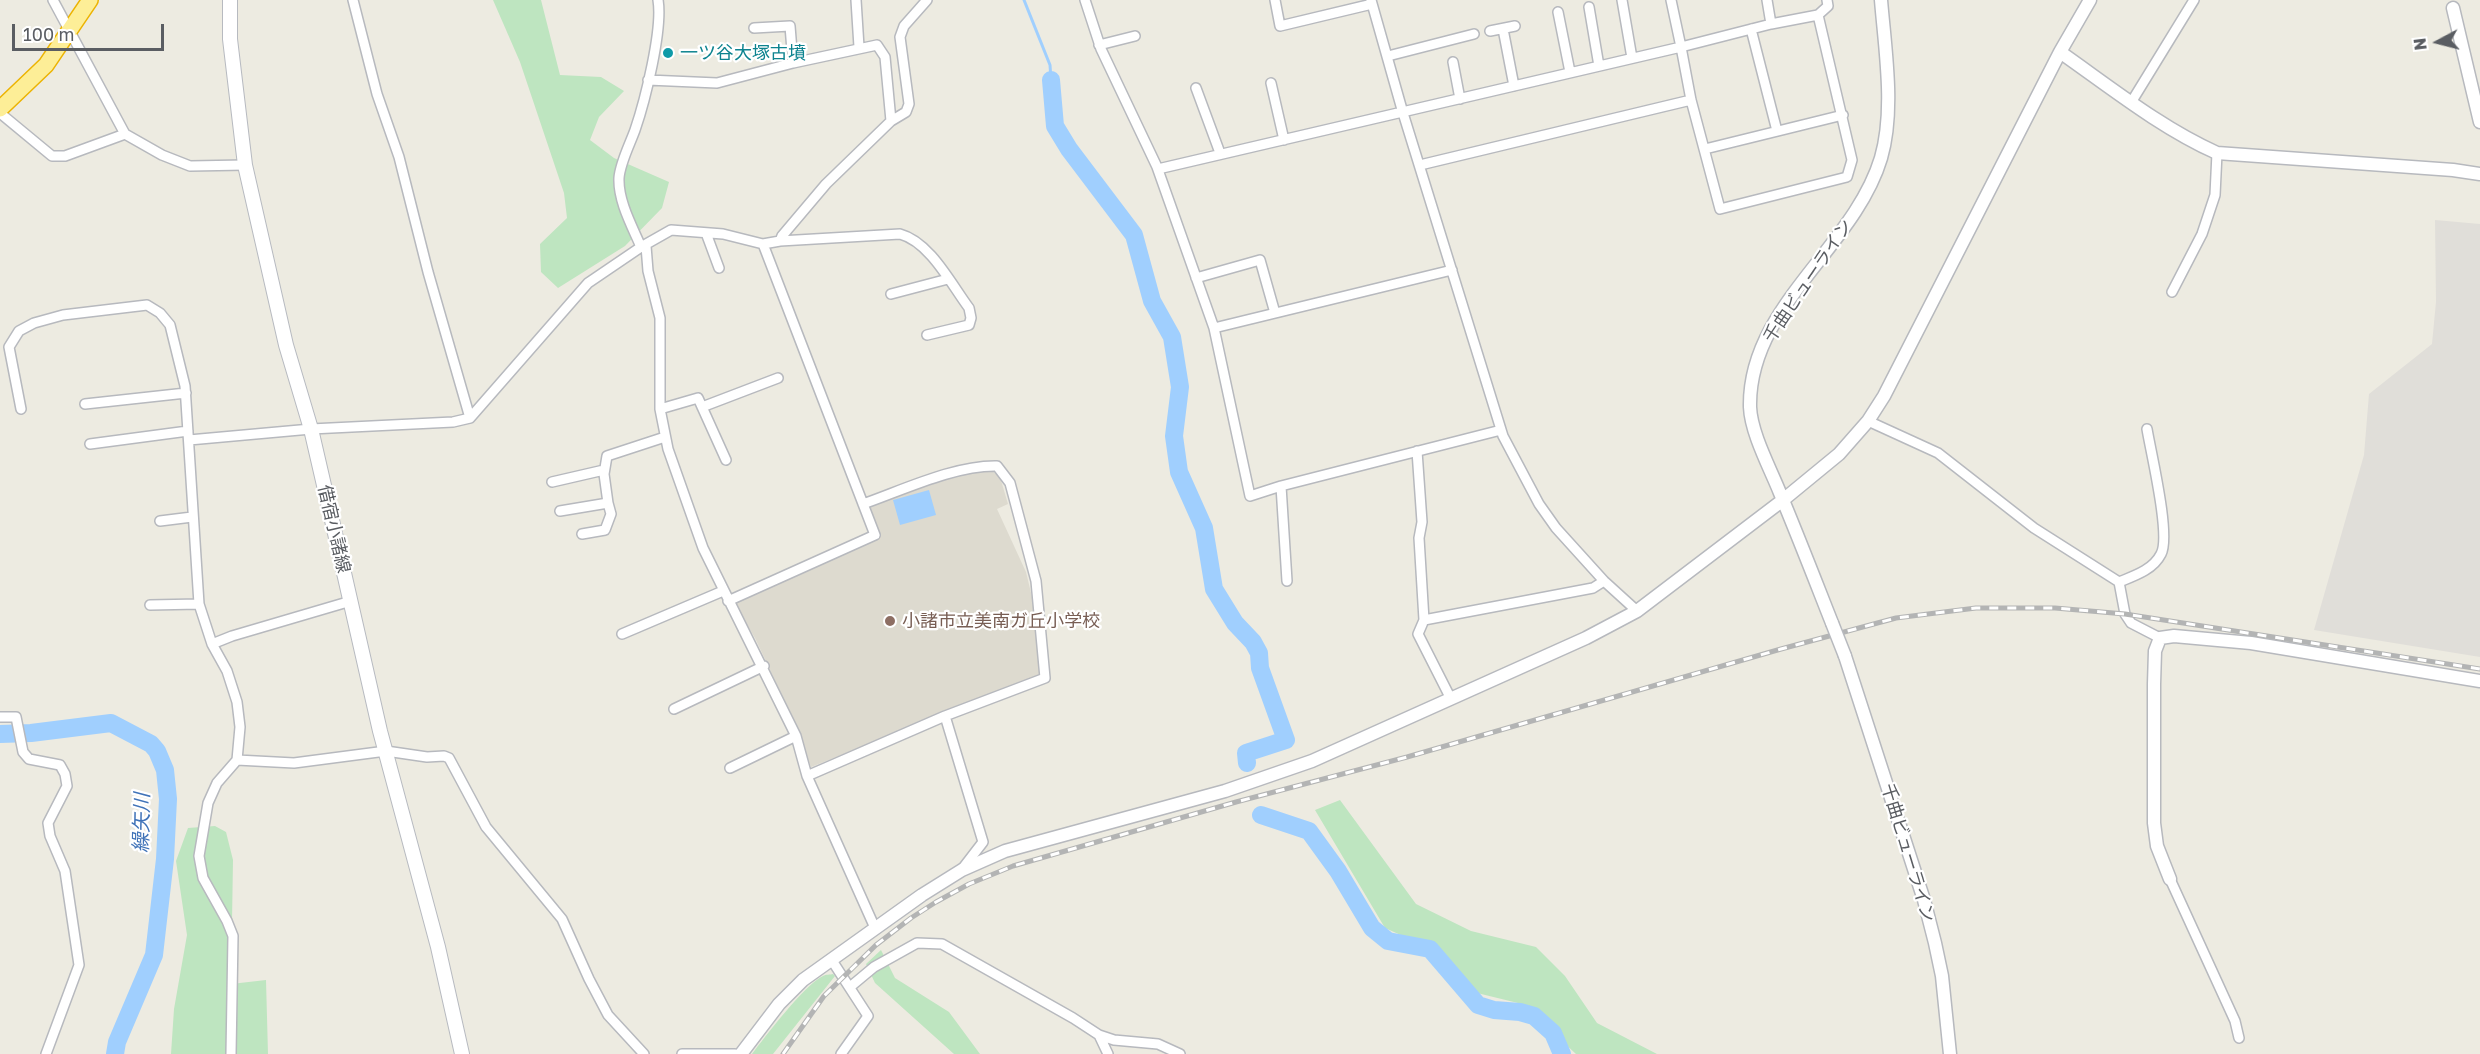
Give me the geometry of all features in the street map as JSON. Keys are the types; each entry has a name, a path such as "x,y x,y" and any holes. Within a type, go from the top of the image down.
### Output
{"highway":[{"path":"74,24 82,0"},
{"path":"0,111 46,65 90,0"}],"main road":[{"name":"借宿小諸線","path":"230,0 230,39 245,165 286,345 311,429 386,751 441,957 462,1054"}],"street":[{"path":"53,0 74,24 125,134 162,155 190,166 245,165"},
{"path":"353,0 378,94 399,157 428,272 470,418"},
{"path":"658,0 660,12 648,80 637,125 619,176 622,199 643,246 660,318 660,409 665,437 703,548 728,601 764,666 796,736 807,776 875,927"},
{"path":"856,0 859,47"},
{"path":"780,241 826,184 891,121 906,111 909,105 900,37 904,26 927,0"},
{"path":"1085,0 1100,45 1157,167 1214,328 1250,496 1501,430"},
{"path":"1275,0 1281,26 1372,2 1403,113 1501,430 1539,504 1556,528 1604,581 1637,611"},
{"path":"1622,0 1632,58"},
{"path":"1671,0 1691,100 1720,209 1847,177 1852,160 1818,15"},
{"path":"1767,0 1771,24"},
{"path":"1157,167 1158,169 1403,113 1771,24 1818,15 1828,6 1827,0"},
{"name":"千曲ビューライン","path":"1881,0 1887,119 1881,158 1857,208 1786,305 1760,351 1751,382 1750,411 1760,444 1845,656 1924,900 1942,976 1950,1054"},
{"path":"741,1054 779,1004 803,980 875,927 962,870 1005,851 1225,791 1312,760 1586,638 1637,611 1783,500 1839,454 1868,421 1902,361 2060,52 2090,0"},
{"path":"2132,101 2194,0"},
{"path":"2452,4 2480,122"},
{"path":"1589,7 1599,66"},
{"path":"1558,12 1570,72"},
{"path":"754,28 790,26 793,63"},
{"path":"1490,31 1515,26"},
{"path":"1503,29 1514,86"},
{"path":"1751,29 1777,131"},
{"path":"1388,56 1474,34"},
{"path":"1100,45 1135,36"},
{"path":"648,80 717,84 793,63 859,47 877,45 885,57 891,121"},
{"path":"2060,52 2200,145 2217,153 2453,170 2480,174"},
{"path":"1453,62 1460,99"},
{"path":"1271,83 1284,140"},
{"path":"1196,88 1220,153"},
{"path":"1420,165 1691,100"},
{"path":"0,111 52,156 65,156 125,134"},
{"path":"1705,149 1843,115"},
{"path":"2172,292 2205,225 2215,195 2217,153"},
{"path":"90,444 189,436 453,422 470,418 588,283 671,230 723,234 763,244 900,234 921,243 969,308 971,318 969,326 927,335"},
{"path":"706,233 719,268"},
{"path":"728,601 875,535 763,244"},
{"path":"1196,278 1260,261 1275,313"},
{"path":"1214,328 1452,270"},
{"path":"891,294 948,279"},
{"path":"21,409 9,347 20,331 34,323 63,315 147,305 160,313 171,325 186,393 192,517 200,604 212,644 227,671 237,702 240,727 237,760 217,783 208,803 199,856 202,878 227,921 232,936 231,1054"},
{"path":"702,407 778,378"},
{"path":"85,404 186,393"},
{"path":"660,409 698,398 726,460"},
{"path":"1868,421 1938,453 2034,528 2119,582 2125,614 2131,623 2160,638 2174,636 2251,643 2480,681"},
{"path":"2119,582 2142,574 2162,554 2164,530 2147,429"},
{"path":"582,534 604,530 611,514 604,470 607,456 665,437"},
{"path":"1417,451 1422,522 1419,538 1424,620 1418,634 1450,699"},
{"path":"807,776 945,716 1045,678 1036,581 1010,483 997,466 984,466 962,471 863,504"},
{"path":"552,482 604,470"},
{"path":"1281,486 1287,581"},
{"path":"560,511 608,503"},
{"path":"160,521 192,517"},
{"path":"1424,620 1593,588 1604,581"},
{"path":"622,634 723,591"},
{"path":"212,644 351,601"},
{"path":"150,605 200,604"},
{"path":"2160,638 2155,651 2154,673 2154,823 2157,846 2235,1021 2239,1038"},
{"path":"675,709 764,666"},
{"path":"945,716 984,842 962,870"},
{"path":"0,717 16,717 24,752 29,759 60,765 65,774 67,786 48,823 50,836 65,872 79,965 46,1054"},
{"path":"730,768 796,736"},
{"path":"237,760 294,763 386,751 449,758 486,827 562,919 608,1015 644,1054"},
{"path":"850,987 874,966 917,942 942,944 1099,1035 1114,1040 1158,1044 1180,1054"},
{"path":"831,959 868,1016 841,1054"},
{"path":"1099,1035 1108,1054"},
{"path":"682,1054 735,1054"}],"shaded area":[{"path":"2435,220 2480,224 2480,657 2314,630 2364,455 2369,394 2432,344 2436,302"},
{"name":"小諸市立美南ガ丘小学校","path":"988,468 1000,477 1008,504 997,509 1026,572 1032,597 1041,675 811,767 785,702 755,638 735,605 741,597 876,536 866,504 936,481"}],"green space":[{"path":"493,0 541,0 560,75 601,77 624,91 599,117 590,140 614,158 669,182 662,208 625,246 558,288 541,272 540,244 567,218 564,193 520,62"},
{"path":"1340,800 1416,904 1471,931 1536,947 1565,976 1597,1023 1657,1054 1576,1054 1522,1004 1473,992 1440,961 1403,936 1385,928 1315,810"},
{"path":"215,826 226,832 233,860 231,984 266,980 268,1054 171,1054 174,1009 187,935 176,861 188,828"},
{"path":"881,950 895,978 949,1012 980,1054 954,1054 875,983 866,964"},
{"path":"833,974 835,976 773,1054 752,1054 806,989 823,976"}],"water":[{"path":"929,490 936,515 900,525 893,500"}],"waterway":[{"path":"1024,0 1050,65 1051,80"},
{"path":"1051,80 1055,126 1069,149 1134,235 1152,301 1172,337 1180,387 1174,436 1179,472 1204,528 1214,589 1235,623 1253,642 1259,653 1260,668 1286,740 1246,753 1247,763"},
{"name":"繰矢川","path":"0,734 31,733 111,723 151,744 157,751 165,770 168,799 165,859 154,955 117,1042 115,1054"},
{"path":"1261,815 1309,831 1338,871 1372,928 1388,941 1430,949 1478,1005 1494,1010 1520,1012 1534,1016 1553,1033 1562,1054"}],"railway":[{"path":"783,1054 824,996 876,945 936,902 969,884 1013,866 1896,618 1976,608 2055,608 2125,614 2480,669"}],"place":[{"name":"一ツ谷大塚古墳","path":"668,53"},
{"name":"小諸市立美南ガ丘小学校","path":"890,621"}]}
